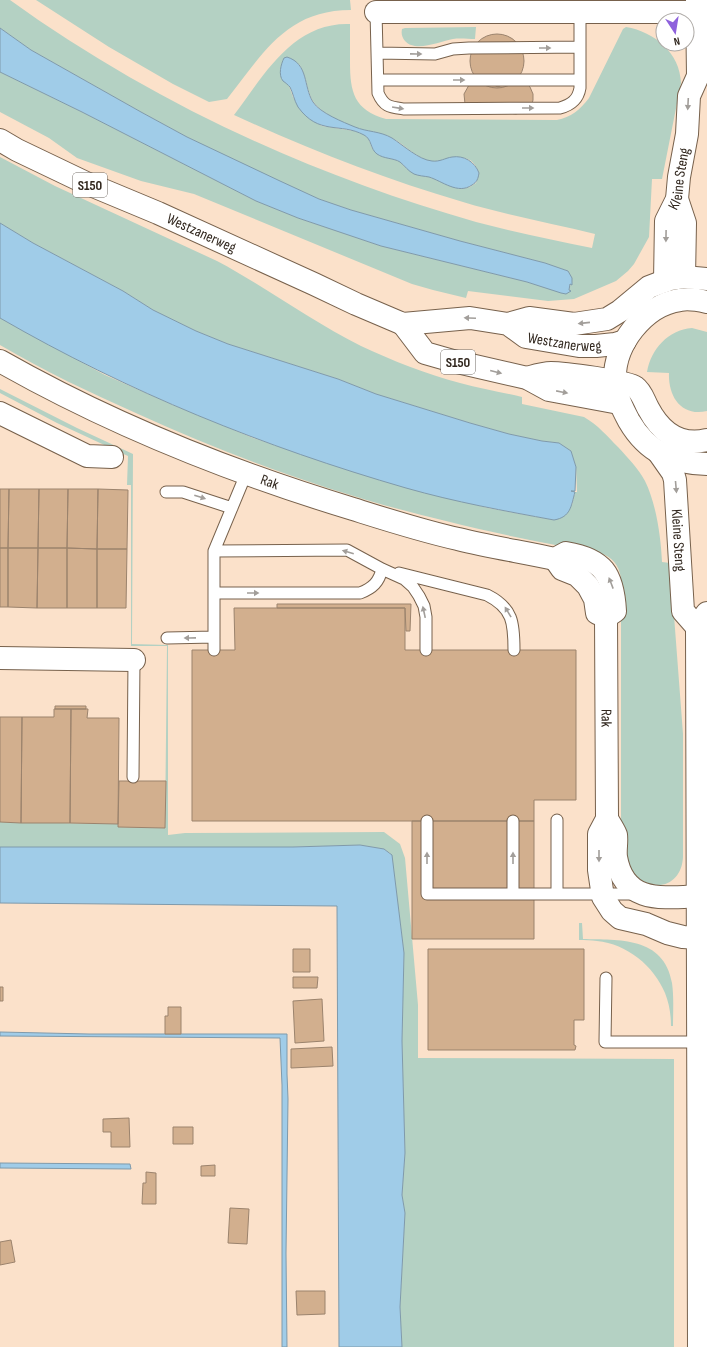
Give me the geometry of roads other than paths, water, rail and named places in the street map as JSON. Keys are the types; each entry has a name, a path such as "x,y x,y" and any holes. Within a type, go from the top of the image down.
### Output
{"street":[{"name":"Kleine Steng","path":"376,12 580,12 697,6 702,84 689,96 687,134 679,177 677,199 685,223 675,279"},
{"name":"Westzanerweg","path":"0,140 17,150 86,183 158,213 403,324 470,318 508,324 529,318 574,324 591,322 607,319 620,311 649,286 675,279"},
{"name":"S150","path":"675,279 707,279"},
{"path":"675,279 681,300"},
{"path":"707,302 694,299 681,300 659,307 649,314 632,329 625,341 616,368 615,381 619,403 638,435 650,447 659,453 678,460 689,463 707,464"},
{"name":"Westzanerweg","path":"403,324 425,353 452,361 527,378 548,390 619,403"},
{"name":"Westzanerweg","path":"508,324 526,337 579,346 615,344 625,341"},
{"name":"Rak","path":"0,361 120,422 246,474 392,522 458,539 555,559 562,569 577,576 588,586 598,613 606,617 607,819 616,836 618,868 624,879 642,894 662,898 698,896"},
{"name":"Westzanerweg","path":"527,378 550,373 615,381"},
{"name":"S150","path":"615,381 635,387 641,394 655,422 666,433 677,438 691,441 707,440"},
{"path":"0,413 87,456 112,456"},
{"name":"Kleine Steng","path":"659,453 673,473 675,480 683,611 702,620 702,867 698,896 699,1347"},
{"path":"0,658 134,660"},
{"name":"Rak","path":"607,819 599,834 599,870 602,894 606,904 620,918 646,924 678,936 698,938"}],"lane":[{"path":"376,12 378,93 381,100 386,105 404,109 560,108 567,106 576,99 580,88 580,12"},
{"path":"377,53 435,54 453,49 469,48 580,48"},
{"path":"378,80 580,80"},
{"path":"214,650 214,551 246,474"},
{"path":"166,492 183,492 232,508"},
{"path":"214,551 347,550 404,579 413,587 419,596 426,617 426,650"},
{"path":"214,593 360,593 375,585 380,578 382,569"},
{"path":"382,569 487,595 496,599 508,611 513,621 514,650"},
{"path":"167,638 214,637"},
{"path":"133,777 134,660"},
{"path":"557,820 557,894"},
{"path":"427,821 427,894 642,894"},
{"path":"513,821 513,894"},
{"path":"606,978 605,1042 698,1042"}],"water":[{"path":"0,28 31,50 187,137 319,199 351,210 545,263 568,271 572,278 572,285 570,284 569,290 571,291 566,294 561,293 527,282 381,246 298,218 256,201 0,72"},
{"path":"287,57 294,60 299,65 310,96 316,106 321,110 338,120 355,127 392,138 427,160 438,161 456,157 465,158 477,169 479,173 478,179 467,188 461,189 429,177 414,174 400,162 377,154 367,137 364,135 355,131 330,127 314,122 298,107 290,87 281,79 281,66 284,58"},
{"path":"0,223 33,243 123,291 153,310 196,331 228,344 338,379 376,394 470,423 509,434 559,443 571,451 576,467 575,491 571,491 575,492 567,514 560,519 554,520 499,510 424,493 353,472 249,436 198,415 97,370 48,345 0,318"},
{"path":"360,845 384,849 392,855 404,953 402,1041 405,1153 402,1195 405,1213 400,1307 402,1347 339,1347 337,906 0,903 0,847 293,847"},
{"path":"0,1032 89,1034 287,1034 287,1347 282,1347 282,1085 280,1038 0,1036"},
{"path":"0,1163 130,1164 131,1169 0,1168"}]}
